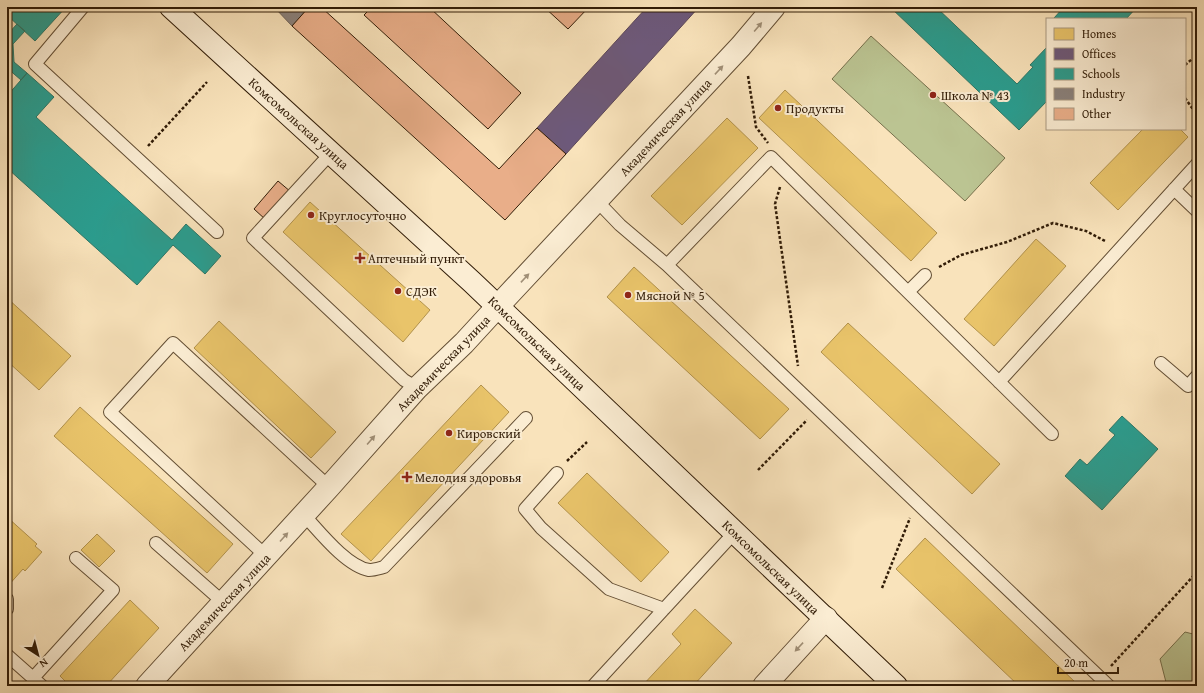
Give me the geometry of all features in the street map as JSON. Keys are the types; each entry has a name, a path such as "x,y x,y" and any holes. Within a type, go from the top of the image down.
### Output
{"street":[{"name":"Комсомольская улица","path":"171,7 498,306 896,686"},
{"name":"Академическая улица","path":"147,686 329,488 417,388 498,306 741,46 774,7"},
{"path":"764,686 826,618"}],"lane":[{"path":"83,7 35,64 217,232"},
{"path":"331,153 254,238 399,374 417,388"},
{"path":"667,266 771,157 1052,434"},
{"path":"999,382 1197,164"},
{"path":"1174,189 1197,211"},
{"path":"596,200 620,226 667,266 1109,686"},
{"path":"908,292 925,275"},
{"path":"266,556 110,412 173,343 329,488"},
{"path":"1160,363 1188,386 1197,376"},
{"path":"304,515 341,554 352,563 370,570 384,567 526,418"},
{"path":"557,473 525,509 541,528 609,589 664,609"},
{"path":"593,686 735,532"},
{"path":"156,543 223,602"},
{"path":"33,678 113,590 76,558"},
{"path":"7,599 7,609"},
{"path":"7,655 42,686"}],"path":[{"path":"1186,64 1197,55"},
{"path":"748,76 756,127 773,149 784,170 775,204 794,347 803,396"},
{"path":"137,158 207,82"},
{"path":"1186,99 1197,115"},
{"path":"925,275 961,255 1007,242 1053,223 1086,231 1120,249"},
{"path":"758,470 817,409"},
{"path":"557,473 587,442"},
{"path":"882,588 916,503"},
{"path":"1100,677 1197,572"}],"green space":[{"path":"871,36 1005,158 965,201 832,79"},
{"path":"1185,632 1197,635 1197,686 1167,686 1160,659"}],"building: Homes":[{"path":"785,90 937,233 911,261 759,118"},
{"path":"727,118 758,148 682,225 651,196"},
{"path":"1142,130 1181,130 1188,137 1118,210 1090,183"},
{"path":"310,202 430,310 403,342 283,232"},
{"path":"1036,239 1066,266 994,346 964,319"},
{"path":"634,267 789,409 760,439 607,297"},
{"path":"7,298 71,356 39,390 7,361"},
{"path":"219,321 336,432 311,458 194,348"},
{"path":"848,323 1000,464 972,494 821,352"},
{"path":"481,385 509,412 371,561 341,534"},
{"path":"80,407 233,544 207,573 54,436"},
{"path":"587,473 669,552 641,582 558,503"},
{"path":"7,517 37,544 35,546 42,552 25,571 23,569 7,587"},
{"path":"97,534 115,551 99,567 81,550"},
{"path":"925,538 1076,683 1073,686 1019,686 896,569"},
{"path":"130,600 159,628 106,686 70,686 60,676"},
{"path":"695,609 732,643 693,686 642,686 681,644 672,634"}],"building: Offices":[{"path":"647,7 699,7 566,154 537,128"}],"building: Schools":[{"path":"9,7 66,7 35,41 7,15 7,9"},
{"path":"890,7 936,7 1017,84 1033,67 1030,65 1046,48 1046,102 1019,130"},
{"path":"1064,7 1137,7 1127,18 1054,18"},
{"path":"17,24 25,31 13,44 14,62 27,73 21,80 7,68 7,35"},
{"path":"27,73 54,97 36,117 172,240 186,224 221,256 205,274 173,245 137,285 7,168 7,96"},
{"path":"1122,416 1158,449 1102,510 1065,476 1080,459 1087,465 1115,435 1109,430"}],"building: Industry":[{"path":"274,7 309,7 292,26"}],"building: Other":[{"path":"309,7 321,7 499,169 537,128 566,154 505,220 292,26"},
{"path":"372,7 429,7 521,93 488,129 364,15"},
{"path":"544,7 589,7 568,29"},
{"path":"278,181 291,192 266,220 254,209"}],"place":[{"name":"Школа № 43","path":"933,95"},
{"name":"Продукты","path":"778,108"},
{"name":"Круглосуточно","path":"311,215"},
{"name":"Аптечный пункт","path":"360,258"},
{"name":"СДЭК","path":"398,291"},
{"name":"Мясной № 5","path":"628,295"},
{"name":"Кировский","path":"449,433"},
{"name":"Мелодия здоровья","path":"407,477"}]}
